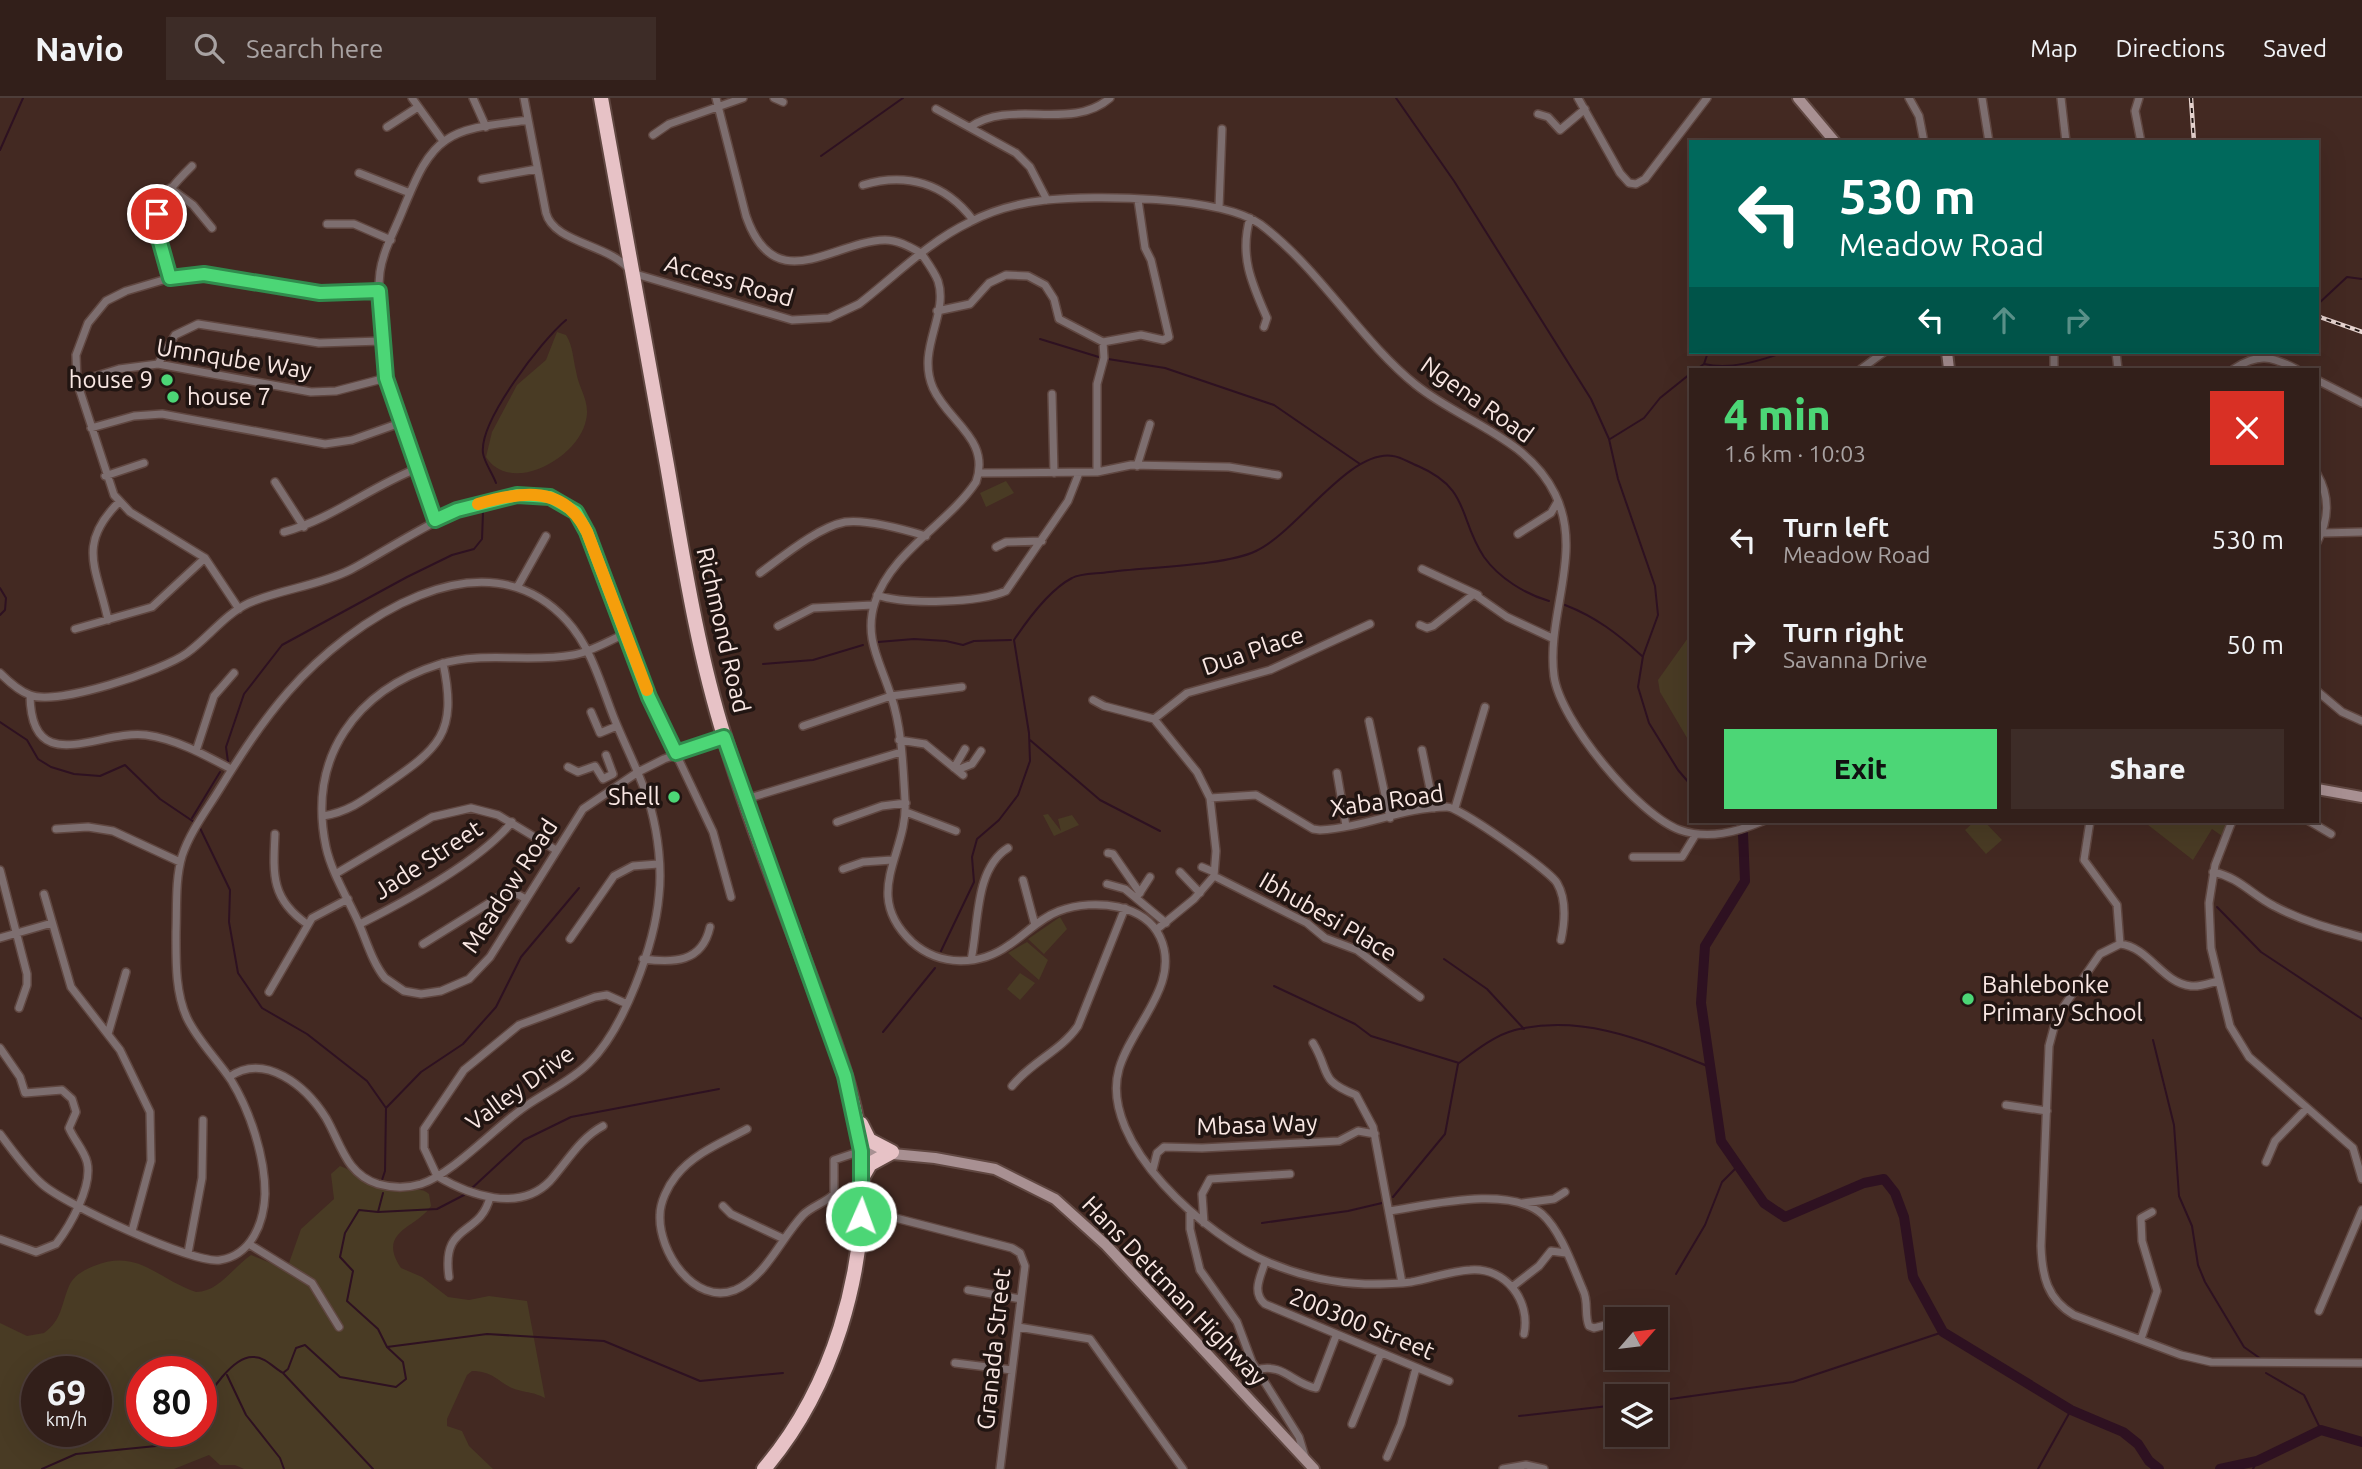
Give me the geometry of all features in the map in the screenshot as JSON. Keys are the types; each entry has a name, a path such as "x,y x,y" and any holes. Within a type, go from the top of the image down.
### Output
{"highway":[{"name":"Richmond Road","path":"601,98 688,585 724,737 852,1103 861,1151 859,1238 846,1311 827,1363 807,1406 764,1469"},
{"path":"852,1103 865,1134 876,1145 892,1153"},
{"path":"862,1178 870,1164 892,1153"}],"street":[{"path":"412,98 443,142"},
{"path":"474,98 486,127"},
{"name":"Access Road","path":"524,98 548,219 565,234 625,261 632,272 774,316 808,321 829,318 852,309 921,253"},
{"path":"716,98 746,216 753,235 764,247 779,257 802,261 887,240 921,253 938,280 937,311 928,346 931,382 944,405 975,443 979,473 971,489 896,566 873,605 871,640 876,662 891,696 900,740 906,803 887,887 889,903 902,930 929,954 953,961 971,960 999,952 1035,925 1071,907 1125,908 1143,917 1156,930 1164,949 1164,979 1120,1065 1115,1104 1126,1131 1190,1213 1234,1245 1265,1262 1320,1280 1402,1283 1469,1269 1490,1272 1512,1287 1525,1314 1524,1334"},
{"path":"653,135 668,124 744,98"},
{"path":"774,98 783,102"},
{"path":"971,127 993,116 1087,111 1110,98"},
{"path":"1578,98 1623,179 1636,184 1646,179 1707,98"},
{"path":"1909,98 1919,116 1924,140"},
{"path":"1982,98 1989,140"},
{"path":"2061,98 2066,140"},
{"path":"2140,98 2135,111 2141,140"},
{"path":"1800,99 1833,140"},
{"path":"387,127 418,107"},
{"path":"1538,114 1548,117 1560,130 1585,108"},
{"path":"936,109 971,127 1025,161 1048,200"},
{"path":"435,520 386,378 381,341 380,271 410,193 424,165 443,142 486,127 528,120"},
{"path":"1219,208 1222,128"},
{"path":"170,278 157,226 159,205 170,188 192,166"},
{"path":"482,179 537,169"},
{"path":"359,173 410,193"},
{"path":"863,185 898,178 925,181 954,200 972,220"},
{"path":"170,188 193,205 212,228"},
{"name":"Ngena Road","path":"921,253 972,220 1005,208 1048,200 1181,201 1219,208 1250,218 1282,243 1417,386 1519,449 1539,469 1558,501 1566,538 1567,562 1552,638 1554,680 1572,725 1660,820 1696,834 1732,832 1757,823"},
{"path":"937,311 970,304 997,278 1020,274 1045,285 1054,299 1062,321 1103,342 1141,335 1166,339 1169,334 1151,260 1145,248 1138,200"},
{"path":"1250,218 1244,252 1256,296 1266,316 1264,327"},
{"path":"327,225 354,224 391,240"},
{"path":"239,609 205,558 119,502 105,476 77,382 75,364 78,346 97,310 116,295 170,278 204,274 320,293 379,291"},
{"path":"158,364 175,335 198,324 319,343 381,341"},
{"path":"1097,472 1097,384 1104,358 1103,342"},
{"path":"1862,368 1881,354"},
{"path":"2236,368 2247,361 2265,356 2294,368"},
{"name":"Umnqube Way","path":"77,382 119,369 158,364 311,391 336,391 386,378"},
{"path":"2319,381 2362,403"},
{"path":"1052,394 1054,473"},
{"path":"91,428 134,416 162,414 335,444 400,423"},
{"path":"1137,466 1150,424"},
{"path":"105,476 144,463"},
{"path":"979,473 1079,473 1137,466 1229,467 1278,475"},
{"path":"284,532 326,518 384,482 416,469"},
{"path":"877,595 894,600 998,595 1012,586 1042,541 1073,492 1079,473"},
{"path":"2319,479 2327,499 2327,516 2319,538"},
{"path":"275,482 304,527"},
{"path":"0,673 30,695 83,691 149,672 186,653 239,609 348,571 457,510 517,495 557,499 582,521 627,633 649,697 713,832 731,897"},
{"path":"1518,534 1550,513 1558,501"},
{"path":"108,620 94,563 93,540 104,518 119,502"},
{"path":"760,573 801,544 844,523 895,528 926,536"},
{"path":"2322,533 2362,532"},
{"path":"0,1134 45,1187 132,1231 210,1260 224,1259 249,1244 262,1214 263,1180 252,1126 229,1077 189,1022 183,1006 176,945 180,862 194,830 253,735 296,683 359,630 449,584 494,581 518,586 546,536"},
{"path":"996,547 1006,542 1042,541"},
{"path":"75,629 136,614 158,604 205,558"},
{"path":"1422,569 1479,596 1507,617 1552,638"},
{"name":"Valley Drive","path":"229,1077 243,1068 274,1070 289,1080 324,1116 344,1158 356,1171 377,1183 407,1186 437,1176 522,1108 584,1068 598,1051 627,1004 643,959 659,896 658,863 650,808 638,772 576,632 554,608 518,586"},
{"path":"1420,625 1433,626 1467,596 1479,596"},
{"path":"778,626 813,608 873,605"},
{"name":"Dua Place","path":"1154,719 1187,694 1270,670 1370,624"},
{"name":"Meadow Road","path":"627,633 572,655 489,656 443,663 394,684 371,699 349,721 335,747 325,778 323,816 326,847 385,978 404,991 421,994 459,984 477,973 583,810 638,772 676,753 724,737"},
{"path":"323,816 347,811 435,747 444,727 448,705 443,663"},
{"path":"196,751 214,696 234,673"},
{"path":"803,726 891,696 962,687"},
{"path":"2319,693 2342,712 2362,721"},
{"path":"30,695 30,718 34,728 60,744 89,744 138,734 160,738 196,751 231,769"},
{"path":"1093,699 1104,706 1154,719 1198,772 1210,797 1216,851 1214,874 1200,893 1156,930"},
{"path":"1455,808 1485,707"},
{"path":"591,712 600,733 617,726"},
{"path":"1369,721 1390,818"},
{"path":"900,740 920,742 958,771"},
{"path":"958,771 965,749"},
{"path":"1422,750 1434,808"},
{"path":"958,771 972,764 981,751"},
{"path":"746,799 901,752"},
{"path":"568,766 578,772 595,766 603,779 613,774 606,755"},
{"path":"1337,773 1346,826"},
{"path":"2319,789 2362,797"},
{"name":"Xaba Road","path":"1210,797 1252,793 1313,829 1346,826 1434,808 1455,808 1477,821 1556,881 1566,920 1561,940"},
{"path":"837,822 882,806 906,803"},
{"path":"337,873 443,813 480,809 512,822 556,849"},
{"path":"906,812 956,831"},
{"name":"Jade Street","path":"360,924 416,894 500,836 512,822"},
{"path":"2090,823 2084,860 2116,905 2120,944"},
{"path":"2231,823 2213,872 2208,929 2230,1026 2241,1048 2353,1148 2362,1179"},
{"path":"2312,823 2331,834"},
{"path":"56,829 88,827 113,831 180,862"},
{"path":"275,834 274,867 278,893 291,913 307,924"},
{"path":"1633,857 1682,857 1696,834"},
{"path":"971,960 985,879 994,858 1008,848"},
{"path":"1108,853 1113,854 1140,896 1166,923"},
{"path":"843,869 863,862 892,860"},
{"path":"570,939 619,872 634,866 658,863"},
{"name":"Ibhubesi Place","path":"1202,867 1307,923 1325,938 1357,950 1420,997"},
{"path":"0,870 28,978 19,1008"},
{"path":"1180,872 1200,893"},
{"path":"2213,872 2236,879 2261,899 2288,914 2362,937"},
{"path":"1140,896 1150,877"},
{"path":"1023,880 1035,925"},
{"path":"1107,884 1121,886 1140,896"},
{"path":"423,944 502,895 513,892 526,899"},
{"path":"44,894 71,987 108,1034 131,1069 150,1112 151,1161 132,1231"},
{"path":"269,992 307,924 315,916 348,899"},
{"path":"1012,1086 1028,1068 1066,1041 1078,1026 1125,908"},
{"path":"0,938 52,923"},
{"path":"643,959 671,963 684,959 699,948 710,927"},
{"path":"2218,981 2196,986 2184,984 2135,948 2120,944 2100,954 2053,1026 2049,1046 2041,1246 2043,1279 2057,1302 2069,1312 2181,1355 2219,1363 2362,1363"},
{"path":"108,1034 126,972"},
{"path":"603,1126 588,1135 542,1187 521,1196 490,1197 468,1192 437,1176 424,1148 424,1129 469,1064 519,1025 534,1017 601,996 627,1004"},
{"path":"1313,1042 1324,1062 1326,1077 1336,1087 1356,1095 1375,1134 1402,1283"},
{"path":"0,1048 20,1077 25,1093 62,1090 72,1099 76,1112 69,1128 87,1161 88,1172 77,1205 59,1241 45,1251 29,1251 0,1239"},
{"path":"2006,1105 2047,1111"},
{"path":"2266,1162 2275,1141 2307,1108"},
{"path":"188,1254 202,1178 203,1120"},
{"path":"747,1129 704,1152 675,1177 660,1211 660,1229 669,1253 683,1274 696,1286 710,1292 725,1293 745,1284 803,1215 834,1194 834,1160 861,1151"},
{"name":"Mbasa Way","path":"1153,1169 1157,1153 1164,1147 1282,1145 1344,1140 1358,1131 1375,1134"},
{"name":"Hans Dettman Highway","path":"861,1151 892,1153 995,1169 1055,1199 1106,1245 1314,1469"},
{"path":"1204,1224 1202,1195 1210,1178 1290,1174"},
{"path":"1389,1211 1457,1200 1522,1203 1554,1199 1565,1192"},
{"path":"449,1277 447,1263 451,1243 458,1233 485,1214 490,1197"},
{"path":"1522,1203 1546,1219 1566,1254 1588,1302 1589,1326 1594,1328 1605,1325"},
{"path":"723,1206 731,1214 784,1239"},
{"path":"2319,1311 2362,1210"},
{"path":"2141,1339 2157,1291 2141,1232 2141,1218 2152,1212"},
{"path":"1190,1213 1190,1229 1200,1270 1237,1322 1256,1370 1299,1437 1306,1460"},
{"name":"Granada Street","path":"880,1214 1013,1248 1020,1253 1025,1266 1000,1469"},
{"path":"249,1244 312,1283 339,1327"},
{"path":"1512,1287 1539,1266 1551,1251 1566,1254"},
{"name":"200300 Street","path":"1265,1262 1257,1288 1260,1300 1336,1336 1449,1381"},
{"path":"968,1290 1021,1299"},
{"path":"1018,1327 1090,1339 1183,1469"},
{"path":"1256,1370 1269,1367 1285,1371 1316,1388 1336,1336"},
{"path":"1352,1424 1381,1353"},
{"path":"955,1363 1012,1370"},
{"path":"1387,1457 1401,1424 1416,1368"},
{"path":"1503,1469 1527,1465 1544,1469"}],"shaded area":[{"path":"557,332 566,335 570,344 586,403 585,424 569,449 541,468 511,473 497,468 486,457 492,432 517,385 546,360"},
{"path":"1006,481 1014,493 986,507 980,493"},
{"path":"1689,636 1689,741 1660,692 1658,680"},
{"path":"1048,814 1061,831 1058,819 1072,815 1079,825 1054,836 1043,815"},
{"path":"1973,823 1986,823 2002,840 1986,854 1965,830"},
{"path":"2146,823 2227,823 2222,836 2212,829 2193,860"},
{"path":"1060,917 1067,929 1044,954 1028,939"},
{"path":"1027,942 1048,960 1039,980 1008,953"},
{"path":"1020,973 1035,983 1020,1000 1007,989"},
{"path":"340,1166 386,1190 426,1192 429,1194 431,1206 401,1231 393,1246 401,1268 422,1277 448,1297 469,1300 489,1296 527,1301 545,1398 512,1388 487,1373 472,1371 467,1375 447,1419 447,1426 462,1431 469,1446 493,1469 244,1469 235,1465 220,1465 209,1455 174,1469 0,1469 0,1323 27,1336 44,1333 58,1317 74,1279 87,1269 109,1261 123,1261 147,1267 196,1292 212,1288 251,1255 283,1268 289,1263 301,1229 334,1199 331,1174"}],"waterway":[{"path":"0,150 23,98"},
{"path":"821,156 903,98"},
{"path":"1396,98 1454,181 1591,399 1609,439 1618,479 1655,586 1658,615 1643,656 1638,687 1649,723 1689,783"},
{"path":"2319,303 2347,277 2362,279"},
{"path":"496,483 483,453 484,439 491,422 528,362 566,320"},
{"path":"1040,339 1102,358"},
{"path":"1698,368 1704,364 1707,354"},
{"path":"1704,364 1735,365 1778,354"},
{"path":"1108,359 1165,368 1274,405 1360,464"},
{"path":"1610,439 1644,418 1660,398 1689,375"},
{"path":"941,951 974,882 972,857 977,839 999,820 1018,795 1030,761 1029,733 1014,640 1032,614 1063,583 1085,574 1206,563 1256,551 1289,527 1341,478 1359,465 1376,457 1393,456 1435,475 1447,484 1461,505 1476,543 1490,565 1513,584 1549,601"},
{"path":"228,762 226,747 244,694 282,645 407,577 452,555 474,549 482,539 483,513"},
{"path":"0,588 6,598 5,610 0,615"},
{"path":"1565,605 1606,627 1642,656"},
{"path":"878,642 914,639 963,645 974,641 1011,640"},
{"path":"763,664 813,660 863,645"},
{"path":"0,722 27,740 38,759 51,767 74,774 100,776 125,765 160,799 194,822"},
{"path":"1030,740 1100,800 1160,831"},
{"path":"192,818 220,772"},
{"path":"1733,823 1737,826"},
{"path":"199,826 230,890 229,922 238,973 262,1008 307,1034 367,1081 386,1108 385,1171 382,1180"},
{"path":"1743,834 1745,881 1705,946 1701,1003 1721,1141 1764,1203 1785,1217 1864,1183 1884,1179 1895,1193 1904,1217 1913,1277 1943,1332 2071,1410 2123,1432 2138,1444 2149,1461 2159,1469"},
{"path":"386,1108 421,1072 463,1044 496,1007 521,957 579,888"},
{"path":"2217,907 2261,952 2362,1019"},
{"path":"1444,959 1487,989 1524,1029"},
{"path":"883,1032 935,968"},
{"path":"1274,986 1355,1024 1371,1036 1459,1063 1485,1044 1508,1032 1566,1025 1615,1033 1710,1067"},
{"path":"2153,1040 2174,1125 2179,1196 2192,1226 2198,1265 2205,1282 2244,1347 2261,1359"},
{"path":"1393,1197 1445,1134 1458,1064"},
{"path":"471,1189 524,1140 571,1117 719,1089"},
{"path":"1676,1274 1705,1225 1722,1182 1738,1166"},
{"path":"217,1384 230,1369 246,1358 258,1357 283,1373 288,1369 296,1348 305,1345 340,1377 396,1387 406,1379 403,1362 387,1347 378,1329 347,1301 353,1271 340,1257 345,1233 359,1210 378,1212 383,1193"},
{"path":"378,1212 437,1209 464,1195"},
{"path":"1262,1223 1348,1211 1382,1203"},
{"path":"1668,1399 1793,1382 1943,1332"},
{"path":"387,1347 487,1334 604,1341 700,1381 783,1373"},
{"path":"283,1373 373,1469"},
{"path":"2266,1373 2304,1395 2321,1430"},
{"path":"227,1375 246,1415 280,1458 284,1469"},
{"path":"1519,1416 1605,1406"},
{"path":"2038,1469 2071,1410"},
{"path":"2220,1469 2257,1461 2321,1430 2362,1442"},
{"path":"42,1469 76,1454 146,1447"},
{"path":"2253,1469 2257,1461"}],"railway":[{"path":"2191,98 2194,140"},
{"path":"2319,317 2362,332"}],"slow traffic":[{"path":"478,504 517,495 534,495 557,499 576,512 587,532 647,690"}],"place":[{"name":"house 9","path":"167,380"},
{"name":"house 7","path":"173,397"},
{"name":"Shell","path":"674,797"},
{"name":"Bahlebonke Primary School","path":"1968,999"}],"route":[{"path":"157,214 158,235 170,278 204,274 320,293 379,291 386,378 435,520 457,510 517,495 557,499 576,512 587,532 627,633 649,697 676,753 724,737 845,1076 861,1151 861,1216"}]}
